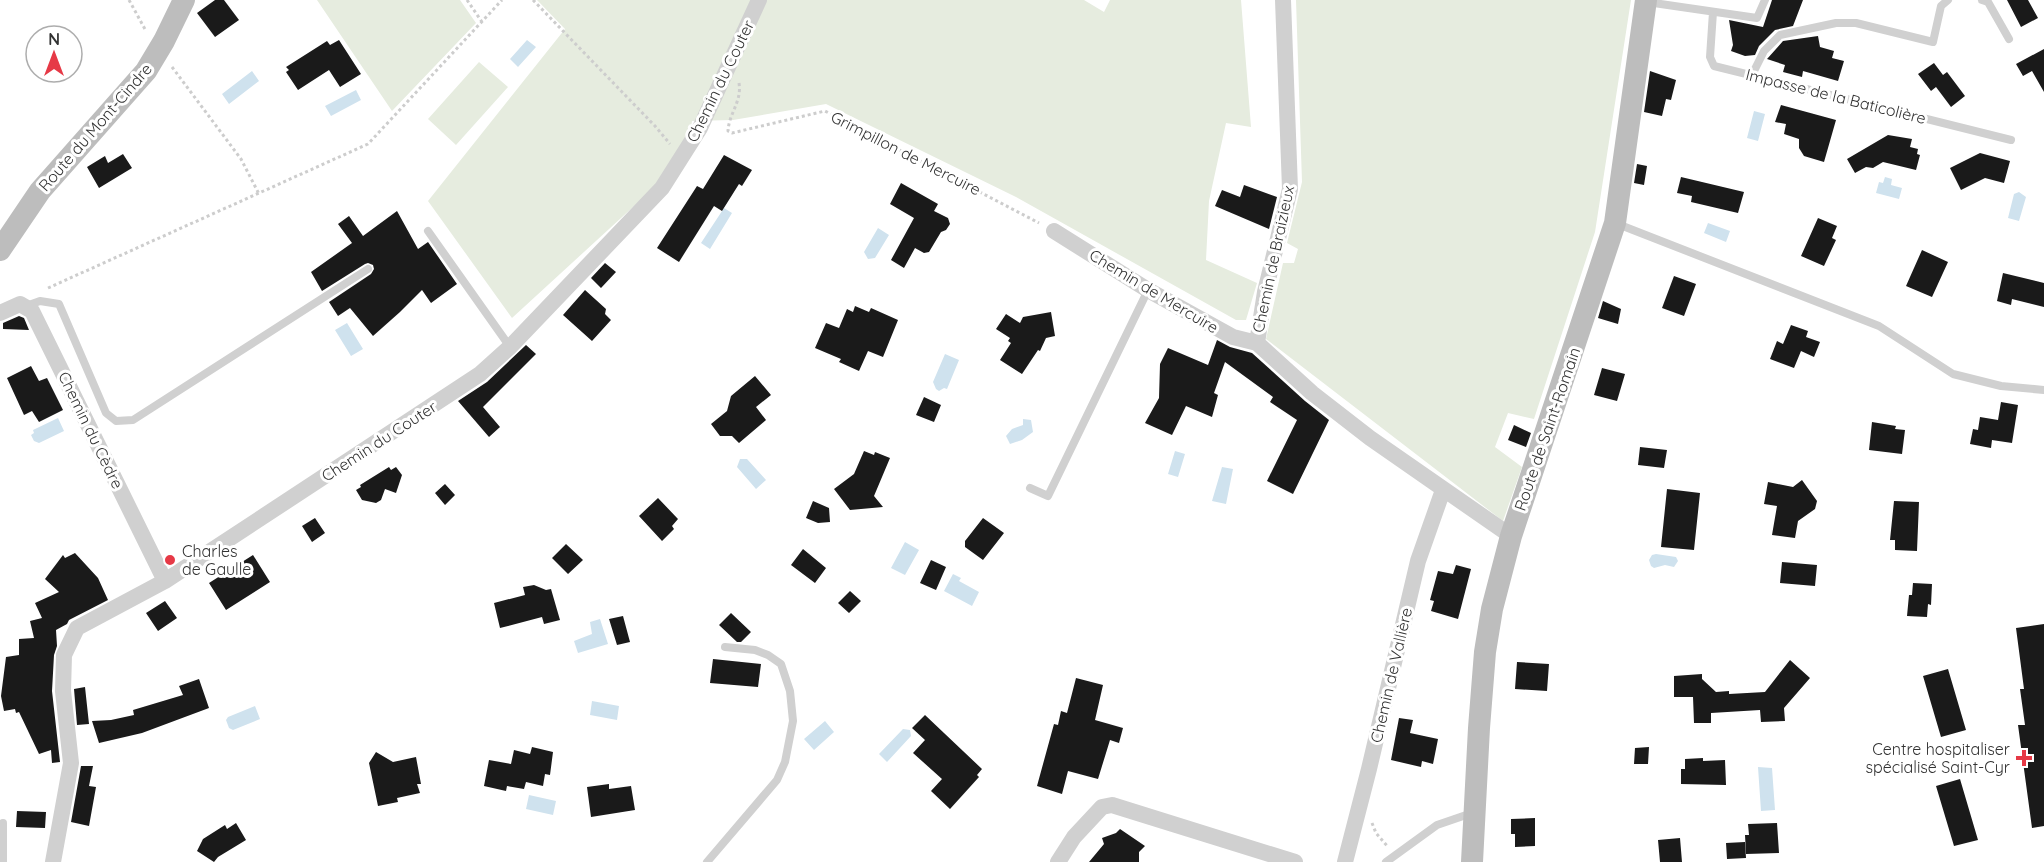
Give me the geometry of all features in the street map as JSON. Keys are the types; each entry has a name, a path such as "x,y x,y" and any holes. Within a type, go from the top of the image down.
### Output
{"main road":[{"name":"Route du Mont-Cindre","path":"0,250 40,191 146,71 184,0"},
{"name":"Route de Saint-Romain","path":"1472,862 1485,652 1492,609 1511,536 1615,223 1646,1"}],"street":[{"name":"Chemin du Couter","path":"54,862 71,763 63,691 64,655 77,628 165,581 480,374 510,347 662,188 700,128 759,0"},
{"name":"Chemin de Braizieux","path":"1283,0 1290,189 1265,292 1257,343 1312,393 1370,438 1511,536"},
{"name":"Chemin de Mercuire","path":"1054,231 1148,290 1233,338 1257,343"},
{"path":"0,313 20,304 26,306"},
{"name":"Chemin du Cèdre","path":"26,306 32,310 165,581"},
{"name":"Chemin de Vallière","path":"1345,862 1418,561 1443,490"},
{"path":"1058,862 1074,837 1102,807 1112,805 1296,862"}],"lane":[{"path":"1646,1 1757,18 1764,0"},
{"path":"1752,75 1764,51 1780,34 1836,22 1856,23 1933,42 1941,6 1948,0"},
{"path":"1982,0 1988,2 2009,39"},
{"name":"Impasse de la Baticolière","path":"1713,12 1710,57 1714,66 2011,140"},
{"path":"1615,223 1879,326 1953,374 2001,386 2044,390"},
{"path":"428,231 510,347"},
{"path":"26,306 40,301 59,304 106,413 116,421 133,420 368,269"},
{"path":"1030,488 1048,496 1148,290"},
{"path":"707,862 777,780 784,762 793,721 790,691 782,664 755,650 725,647"},
{"path":"1386,862 1437,825 1475,811"},
{"path":"3,823 3,862"}],"path":[{"path":"129,0 144,25 157,54 169,63 241,159 259,194"},
{"path":"467,0 482,22"},
{"path":"26,306 36,294 368,144 502,0"},
{"path":"533,0 655,126 668,143 676,145"},
{"name":"Grimpillon de Mercuire","path":"734,89 739,80 741,94 728,131 732,133 825,111 1054,231"},
{"path":"1365,786 1376,833 1394,856"}],"shaded area":[{"path":"317,0 460,0 476,23 392,111"},
{"path":"537,0 1084,0 1104,12 1110,0 1241,0 1251,127 1226,123 1209,201 1206,260 1257,283 1246,320 1236,320 1016,197 826,104 733,120 692,121 689,139 657,185 512,318 428,201 565,29"},
{"path":"1296,0 1631,0 1595,232 1534,419 1508,413 1495,447 1522,467 1503,521 1266,339 1283,263 1294,263 1298,249 1287,243 1302,182"},
{"path":"479,62 508,87 456,145 428,119"}],"water":[{"path":"527,40 536,47 518,67 510,59"},
{"path":"252,71 259,81 229,104 222,94"},
{"path":"356,90 361,100 331,116 325,106"},
{"path":"1754,111 1765,114 1758,141 1747,138"},
{"path":"1885,177 1892,179 1891,185 1902,188 1899,199 1876,193 1879,182 1883,183"},
{"path":"2019,192 2026,197 2019,221 2008,218 2014,194"},
{"path":"724,208 732,213 710,249 701,243"},
{"path":"1708,223 1730,231 1726,242 1704,233"},
{"path":"878,228 889,235 875,258 868,259 864,252"},
{"path":"347,323 363,349 351,356 335,330"},
{"path":"945,354 959,360 947,389 939,391 933,382"},
{"path":"58,418 64,431 39,443 34,441 31,435 34,433 33,430"},
{"path":"1023,419 1031,420 1033,432 1022,440 1010,444 1006,436 1012,429 1023,425"},
{"path":"1175,451 1185,454 1178,477 1168,474"},
{"path":"740,459 747,459 766,480 756,489 737,467"},
{"path":"1222,467 1233,469 1226,504 1212,501"},
{"path":"905,542 919,550 905,575 891,568"},
{"path":"1652,555 1676,557 1678,561 1674,567 1665,565 1654,568 1649,560"},
{"path":"953,574 961,578 959,581 979,592 972,606 944,591"},
{"path":"600,619 608,644 578,653 574,641 592,634 590,622"},
{"path":"592,701 619,706 617,720 590,715"},
{"path":"255,706 260,719 233,730 229,728 226,720 228,717"},
{"path":"825,721 834,732 814,750 804,739"},
{"path":"903,729 910,730 911,736 887,762 879,754"},
{"path":"1758,767 1772,768 1775,810 1761,811"},
{"path":"529,795 556,801 553,815 526,809"}],"building":[{"path":"215,0 224,0 239,20 215,37 197,13"},
{"path":"1772,0 1803,0 1793,26 1775,30 1759,46 1755,55 1745,56 1731,51 1733,45 1729,20 1763,27"},
{"path":"2007,0 2028,0 2038,18 2021,27"},
{"path":"1818,36 1820,47 1834,51 1832,58 1844,61 1838,81 1803,71 1802,77 1783,72 1785,65 1767,59 1783,41"},
{"path":"339,40 361,74 340,87 329,70 298,90 286,72 289,70 286,67 327,41 330,45"},
{"path":"2044,49 2044,92 2032,71 2023,76 2016,64"},
{"path":"1934,63 1943,75 1947,72 1965,96 1951,107 1936,87 1931,91 1918,74"},
{"path":"1650,71 1676,80 1671,100 1666,99 1662,116 1644,112"},
{"path":"1781,105 1836,120 1824,162 1804,156 1799,148 1799,139 1784,134 1786,124 1775,122"},
{"path":"1888,135 1912,139 1910,147 1918,149 1917,154 1920,155 1916,170 1883,162 1873,168 1866,167 1855,173 1847,159"},
{"path":"1980,153 2010,161 2004,183 1985,178 1961,190 1950,168"},
{"path":"123,154 132,168 99,188 87,167 105,156 108,163"},
{"path":"724,155 752,170 742,186 739,184 722,211 714,206 679,262 657,248 697,186 703,189"},
{"path":"1637,164 1647,166 1644,185 1634,183"},
{"path":"1681,177 1744,192 1738,213 1691,202 1692,196 1677,193"},
{"path":"901,183 938,204 934,211 948,218 950,224 946,230 941,232 929,252 924,253 915,248 904,268 891,260 914,218 890,204"},
{"path":"1244,185 1277,197 1269,229 1215,206 1222,190 1240,197"},
{"path":"397,211 418,249 428,242 457,284 431,303 422,290 373,336 350,308 338,316 329,302 371,274 374,269 373,265 365,264 322,291 311,272 352,243 338,224 349,216 363,236"},
{"path":"1818,218 1837,226 1832,238 1836,240 1824,266 1801,256"},
{"path":"1922,250 1948,262 1932,297 1906,286"},
{"path":"605,263 616,272 601,288 591,278"},
{"path":"2003,273 2044,283 2044,307 2012,299 2011,305 1997,301"},
{"path":"1674,276 1696,284 1684,316 1662,308"},
{"path":"585,290 606,309 605,314 611,320 592,341 563,315"},
{"path":"1603,301 1621,309 1618,324 1598,318"},
{"path":"855,306 869,312 871,308 898,320 883,357 868,351 859,371 839,362 841,359 815,348 826,323 839,328 847,309 853,312"},
{"path":"1051,312 1055,336 1046,338 1040,351 1038,350 1022,374 1000,360 1011,343 1008,341 1010,338 996,329 1006,314 1020,323 1023,317"},
{"path":"19,316 24,318 29,330 3,329 3,323"},
{"path":"1791,325 1808,331 1806,337 1820,342 1814,357 1801,351 1794,368 1770,359 1777,341 1783,344"},
{"path":"1217,340 1230,347 1252,353 1329,420 1293,494 1267,481 1297,420 1270,402 1273,397 1225,362 1214,393 1218,395 1212,417 1186,406 1172,435 1145,423 1159,398 1160,364 1168,348 1208,365"},
{"path":"526,345 536,354 483,407 500,427 489,437 458,401 487,382"},
{"path":"31,366 39,381 47,378 63,410 39,422 32,411 24,415 7,378"},
{"path":"1602,368 1625,374 1617,401 1594,395"},
{"path":"755,376 771,395 756,407 766,420 739,443 732,436 720,436 711,424 727,411 731,396"},
{"path":"924,397 941,405 934,422 916,415"},
{"path":"2001,402 2018,405 2012,443 1992,440 1991,448 1970,444 1973,429 1978,430 1980,417 1998,420"},
{"path":"1872,422 1905,430 1902,454 1869,450"},
{"path":"1514,425 1531,433 1526,447 1508,440"},
{"path":"1640,447 1667,450 1664,468 1638,465"},
{"path":"864,451 874,455 875,452 890,458 874,496 883,507 850,510 834,489 854,474"},
{"path":"389,467 391,470 396,467 402,475 396,493 385,489 381,500 376,503 362,500 356,490 361,487 360,485"},
{"path":"1802,480 1817,501 1815,509 1798,521 1795,538 1772,535 1777,506 1764,504 1768,482 1793,487"},
{"path":"445,484 455,495 445,505 435,493"},
{"path":"1667,489 1700,493 1694,550 1661,547"},
{"path":"658,498 678,519 672,526 674,529 662,541 639,516"},
{"path":"813,501 829,508 830,522 818,523 806,518"},
{"path":"1894,501 1919,502 1917,551 1895,550 1895,540 1890,540"},
{"path":"315,518 325,533 312,542 302,526"},
{"path":"983,518 1004,533 983,560 965,547 965,541"},
{"path":"566,544 583,560 568,574 552,558"},
{"path":"803,549 826,568 815,583 791,565"},
{"path":"75,553 98,578 108,600 69,620 67,624 56,630 57,646 54,655 52,691 60,762 52,763 51,750 39,754 19,712 16,713 15,709 4,711 1,696 6,657 19,655 19,639 34,638 30,621 42,618 35,603 59,592 45,579 63,555 65,558"},
{"path":"253,555 270,582 226,610 209,583"},
{"path":"931,560 946,567 936,590 920,583"},
{"path":"1782,562 1817,565 1815,586 1780,583"},
{"path":"1456,565 1471,569 1458,619 1431,611 1434,601 1430,600 1438,571 1453,574"},
{"path":"1913,583 1932,584 1931,605 1928,604 1927,617 1907,616"},
{"path":"534,585 546,590 551,589 560,620 544,624 542,617 500,628 494,603 525,595 523,587"},
{"path":"850,591 861,601 849,613 838,603"},
{"path":"165,601 177,618 158,631 146,613"},
{"path":"731,613 751,632 741,642 737,642 719,625"},
{"path":"623,616 630,642 617,645 609,619"},
{"path":"2044,624 2044,826 2032,828 2018,725 2025,725 2020,689 2024,689 2016,628"},
{"path":"713,659 761,664 758,687 710,683"},
{"path":"1790,660 1810,678 1784,708 1785,721 1761,722 1760,710 1711,713 1711,723 1694,723 1693,697 1674,697 1674,676 1702,674 1702,679 1716,692 1729,691 1729,694 1765,692"},
{"path":"1517,662 1549,664 1547,691 1515,689"},
{"path":"1948,669 1966,730 1941,737 1923,676"},
{"path":"1076,678 1103,685 1095,720 1123,728 1119,743 1110,740 1098,779 1068,771 1062,794 1037,786 1054,724 1058,725 1061,711 1067,713"},
{"path":"199,679 209,708 142,733 99,743 92,721 134,715 133,710 183,695 179,686"},
{"path":"85,687 89,724 77,725 74,689"},
{"path":"925,715 982,769 977,775 979,777 950,809 931,791 942,779 913,753 925,740 912,728"},
{"path":"1399,718 1413,720 1410,733 1438,739 1433,764 1422,761 1421,767 1391,760"},
{"path":"532,747 553,752 550,775 545,774 543,786 526,782 524,789 507,786 506,791 484,786 489,760 511,764 514,750 530,754"},
{"path":"1649,747 1648,764 1634,764 1635,748"},
{"path":"376,752 393,762 416,757 421,784 417,784 420,793 397,798 398,802 378,806 369,763"},
{"path":"1703,758 1703,761 1725,760 1726,785 1681,784 1681,769 1685,769 1685,759"},
{"path":"81,766 93,766 89,786 96,787 89,826 71,822"},
{"path":"1960,779 1978,840 1954,846 1936,786"},
{"path":"609,784 609,789 631,786 635,810 591,817 587,787"},
{"path":"17,811 46,812 45,828 16,827"},
{"path":"1535,818 1535,846 1515,847 1515,834 1511,834 1511,819"},
{"path":"236,823 246,840 218,857 214,862 197,851 203,839 225,825 227,829"},
{"path":"1777,823 1779,853 1746,854 1745,835 1749,835 1748,824"},
{"path":"1120,829 1145,846 1139,852 1139,862 1089,862 1104,844 1102,838"},
{"path":"1680,838 1682,862 1660,862 1658,840"},
{"path":"1745,842 1746,858 1727,859 1726,843"}],"place":[{"name":"Charles de Gaulle","path":"170,560"},
{"name":"Centre hospitaliser spécialisé Saint-Cyr","path":"2024,758"}]}
